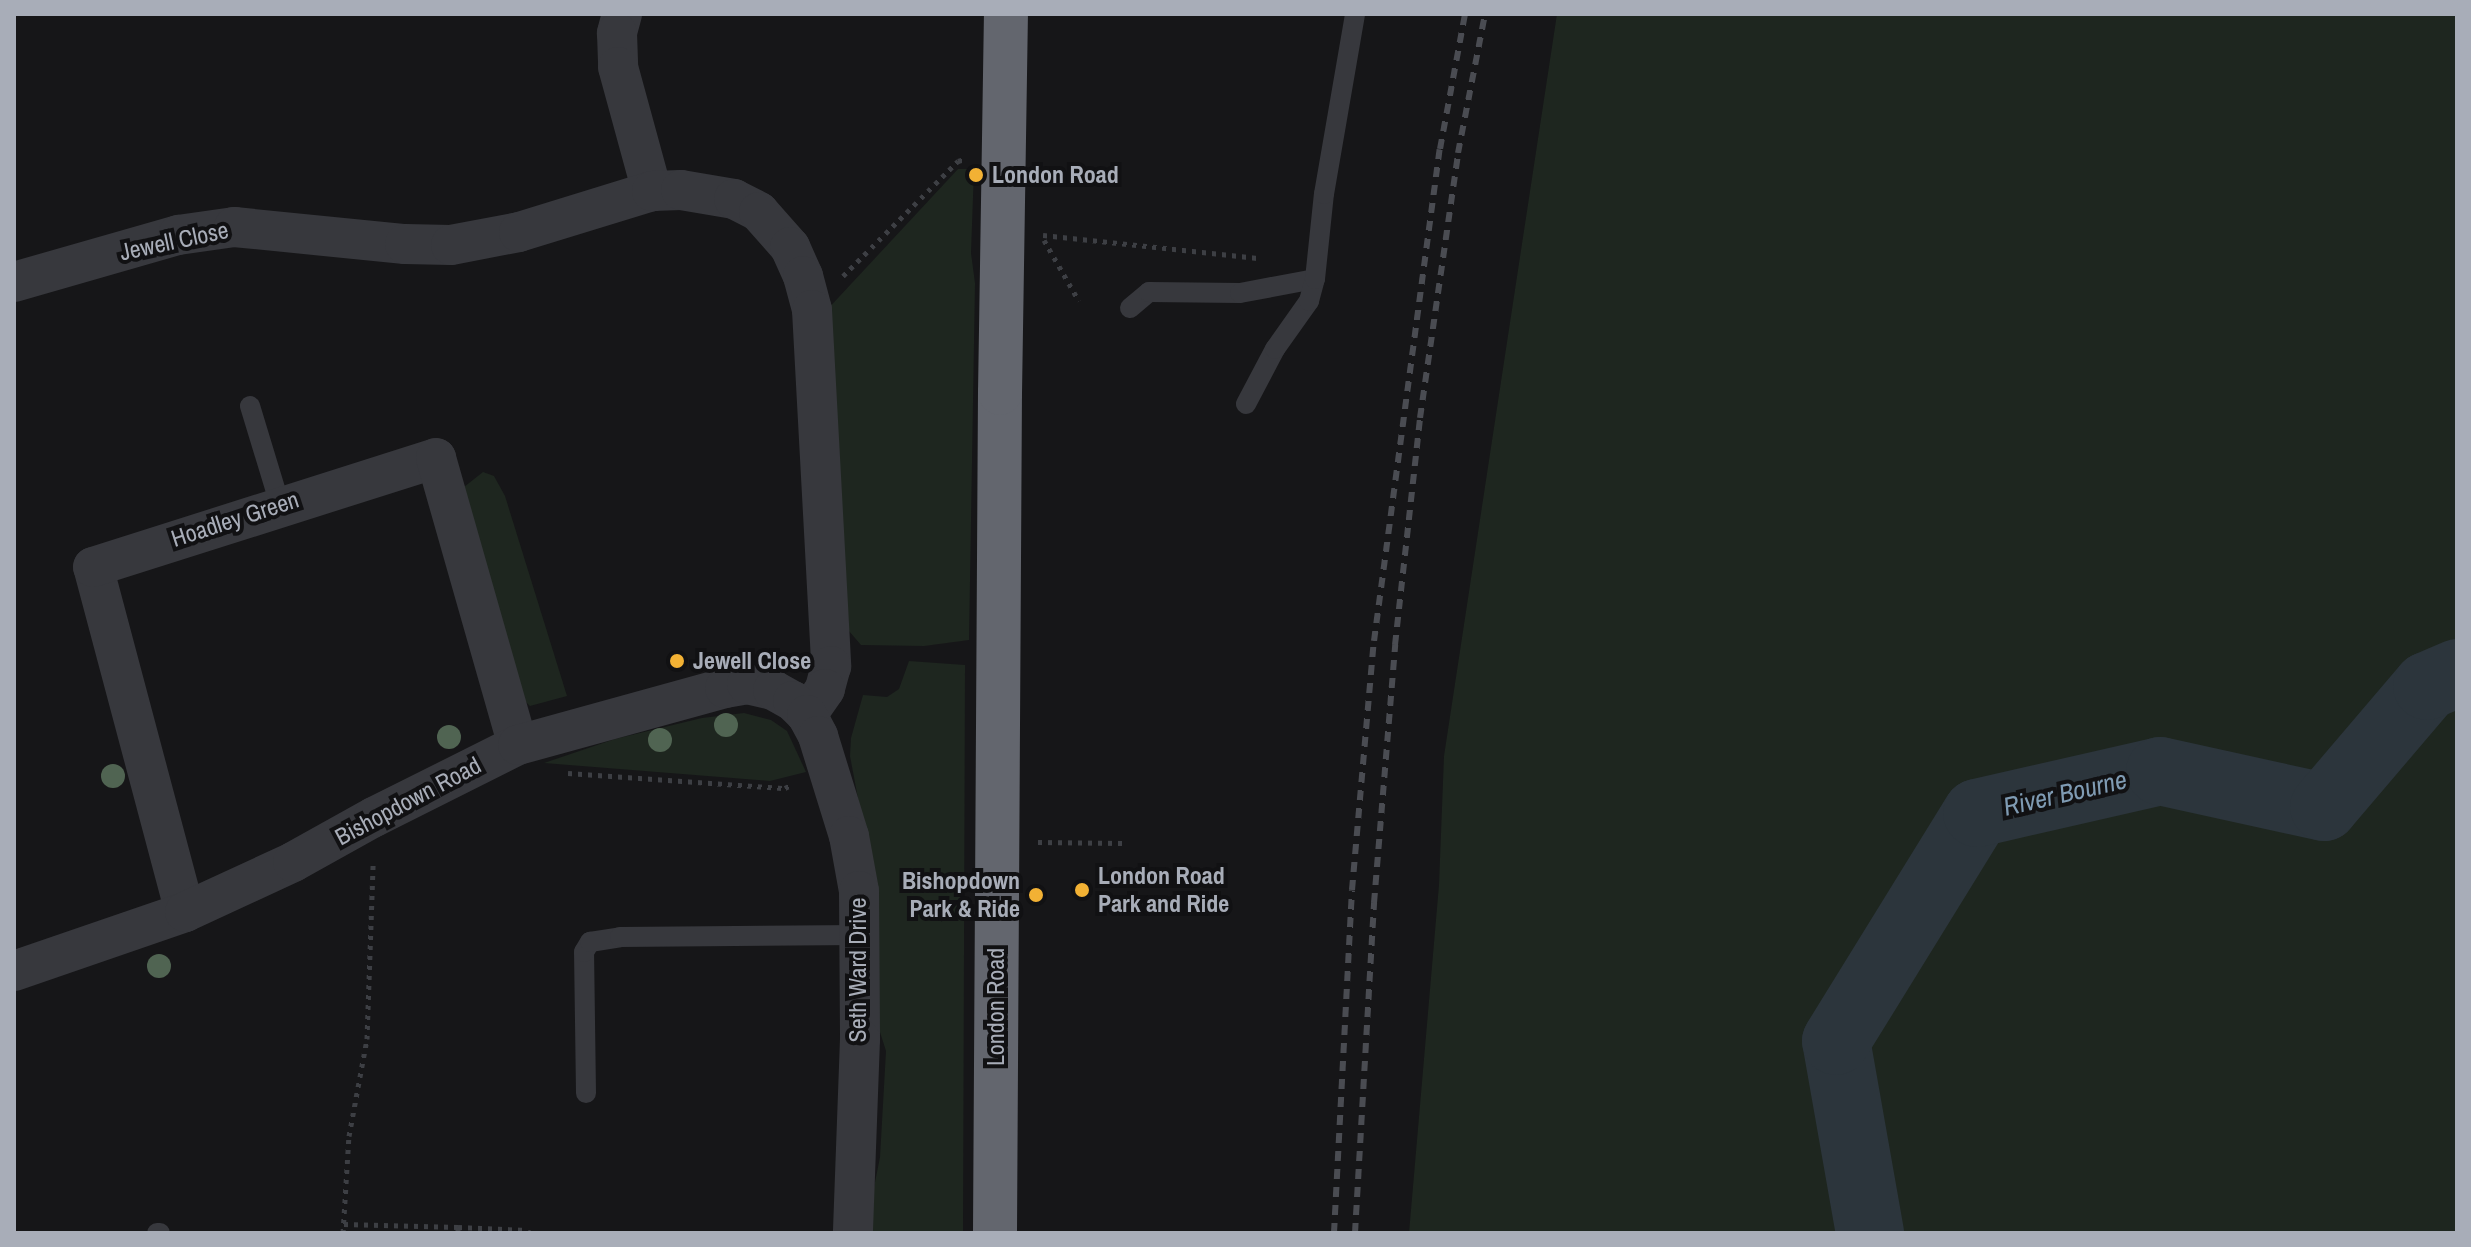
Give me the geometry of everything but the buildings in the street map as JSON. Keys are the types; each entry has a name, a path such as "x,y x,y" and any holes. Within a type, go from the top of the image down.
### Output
{"highway":[{"name":"London Road","path":"995,1233 997,841 1023,233 1006,14"}],"street":[{"path":"622,14 617,33 618,67 652,191"},
{"name":"Jewell Close","path":"14,282 178,235 234,227 405,244 479,242 652,191 709,192 759,212 790,247 803,276 812,310 831,666 825,689 807,715"},
{"name":"Hoadley Green","path":"185,912 93,567 280,505 436,458 518,745"},
{"name":"Bishopdown Road","path":"14,971 185,912 293,862 374,817 518,745 623,714 747,684 773,690 793,701 807,715"},
{"name":"Seth Ward Drive","path":"807,715 830,769 849,836 859,891 853,1233"}],"lane":[{"path":"1246,404 1275,349 1309,301 1355,14"},
{"path":"1130,308 1149,292 1240,293 1316,271"},
{"path":"250,406 280,505"},
{"path":"586,1093 584,952 590,942 620,937 859,935"}],"path":[{"path":"812,310 958,161 970,158"},
{"path":"1023,233 1316,271"},
{"path":"1023,233 1079,301"},
{"path":"566,773 785,788 830,769"},
{"path":"343,1233 349,1136 367,1039 373,843 386,835 374,817"},
{"path":"997,841 1122,843"},
{"path":"344,1224 528,1230 529,1233"}],"shaded area":[{"path":"1557,14 2457,14 2457,1233 1409,1233 1439,885 1444,756"},
{"path":"958,169 974,169 969,640 924,646 861,645 849,631 825,312"},
{"path":"483,472 494,476 505,496 567,696 530,706 524,700 464,487"},
{"path":"909,661 965,665 963,1233 865,1233 880,1157 886,1051 874,1013 866,841 850,756 851,738 863,695 887,697 899,689"},
{"path":"744,713 771,720 787,731 806,772 770,781 544,763 615,739 702,718"}],"waterway":[{"name":"River Bourne","path":"1870,1233 1836,1041 1977,813 2160,771 2324,807 2427,686 2457,673"}],"railway":[{"path":"1334,1233 1352,890 1374,641 1440,149 1465,14"},
{"path":"1355,1233 1374,903 1395,645 1420,418 1458,153 1485,14"}],"place":[{"name":"London Road","path":"976,175"},
{"name":"Jewell Close","path":"677,661"},
{"name":"London Road Park and Ride","path":"1082,890"},
{"name":"Bishopdown Park & Ride","path":"1036,895"}]}
